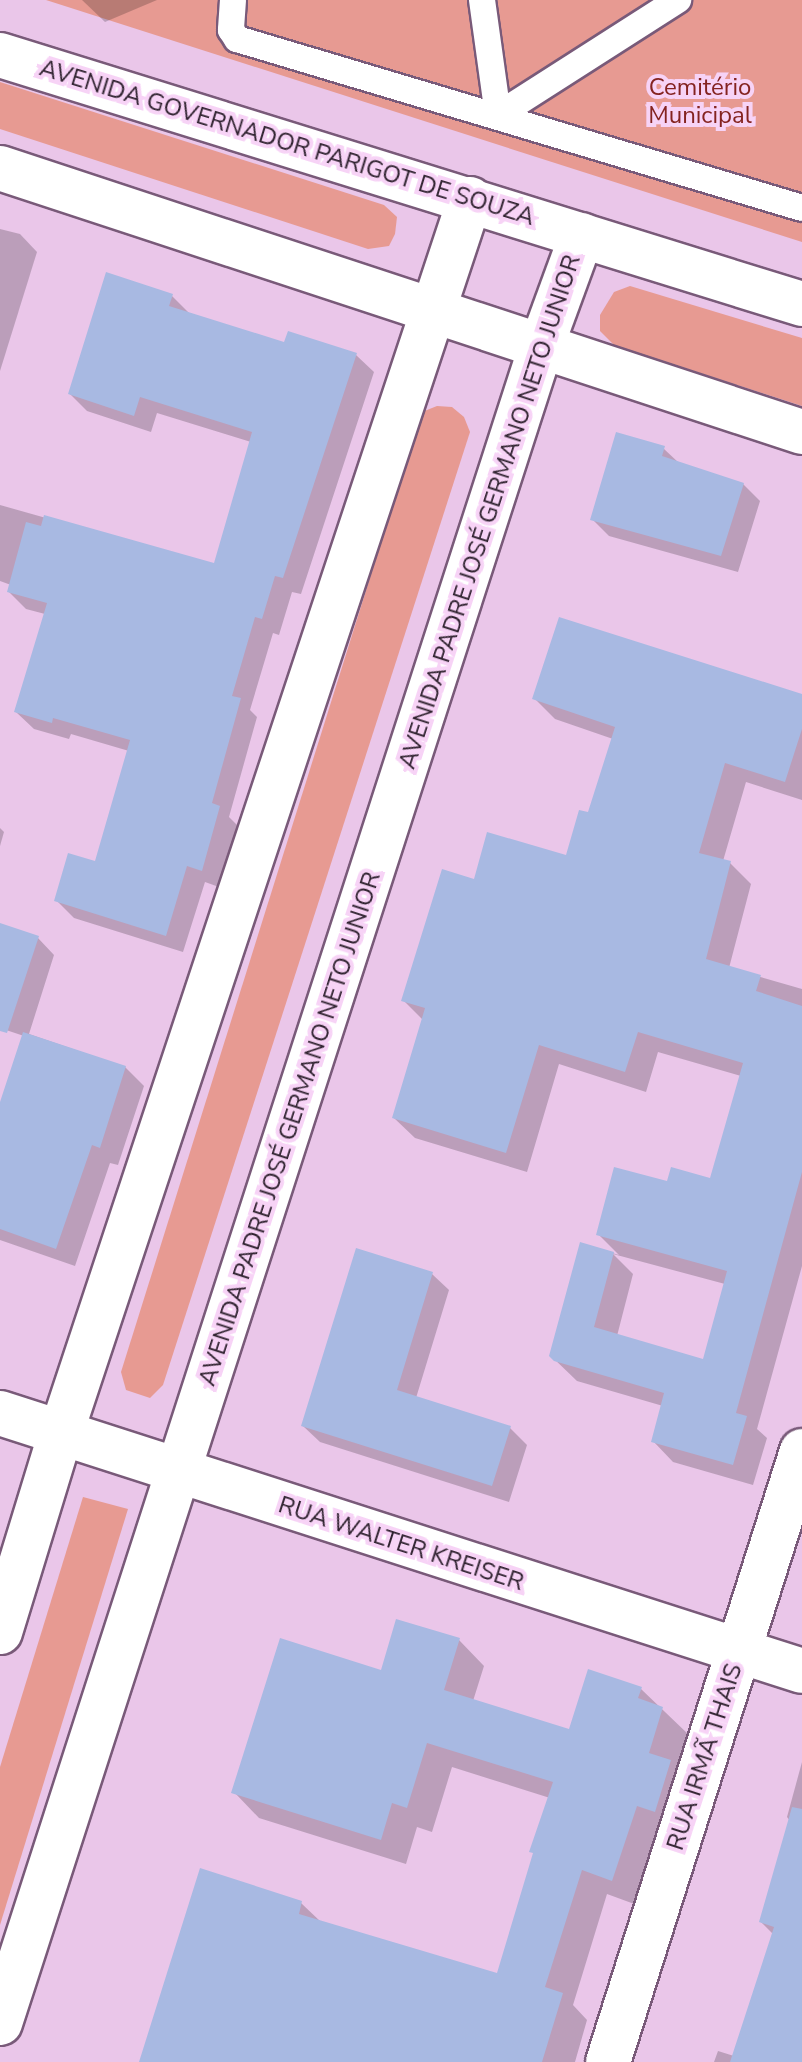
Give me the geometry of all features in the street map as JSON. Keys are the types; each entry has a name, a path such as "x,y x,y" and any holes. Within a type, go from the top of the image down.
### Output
{"street":[{"name":"AVENIDA GOVERNADOR PARIGOT DE SOUZA","path":"0,55 802,304"},
{"path":"0,168 802,432"},
{"path":"0,1632 61,1433 470,199"},
{"name":"AVENIDA PADRE JOSÉ GERMANO NETO JUNIOR","path":"0,2023 541,347 582,235"},
{"name":"RUA WALTER KREISER","path":"0,1413 802,1671"},
{"name":"RUA IRMÃ THAIS","path":"608,2062 802,1451"}],"lane":[{"path":"233,0 231,30 237,39 802,208"},
{"path":"482,0 498,115"},
{"path":"498,115 678,0"}],"green space":[{"name":"Cemitério Municipal","path":"46,0 802,0 802,242"},
{"path":"0,82 384,205 397,217 395,234 389,246 368,249 0,129"},
{"path":"630,286 802,338 802,406 614,345 600,331 600,315 614,292"},
{"path":"437,406 452,407 464,417 470,432 163,1385 150,1398 126,1390 121,1372 422,412"},
{"path":"83,1497 128,1509 0,1925 0,1767"}],"building":[{"path":"106,272 173,294 169,306 284,342 288,331 357,353 283,578 275,576 262,619 255,617 232,696 241,698 212,803 220,806 202,871 187,866 166,936 54,901 68,853 95,861 130,740 53,718 52,723 14,712 47,603 7,592 26,522 41,526 44,515 214,563 252,432 140,397 134,416 68,394"},
{"path":"616,432 665,446 662,456 744,483 721,556 590,520"},
{"path":"559,617 802,694 802,729 785,782 725,763 699,853 731,861 706,959 761,975 756,991 802,1006 802,1172 736,1413 747,1416 733,1465 651,1442 664,1393 554,1361 549,1356 580,1242 614,1252 594,1327 703,1359 727,1271 596,1235 614,1167 667,1181 671,1167 710,1178 743,1063 638,1032 625,1072 539,1045 506,1153 392,1118 425,1008 401,1001 442,869 474,879 487,832 566,855 579,810 588,812 615,727 532,699"},
{"path":"0,923 39,936 7,1033 0,1031"},
{"path":"23,1032 126,1066 100,1148 92,1145 56,1249 0,1229 0,1102"},
{"path":"356,1248 433,1272 397,1390 511,1426 492,1486 301,1426"},
{"path":"396,1619 460,1638 444,1690 569,1729 588,1669 642,1687 638,1698 663,1707 649,1753 671,1760 655,1812 637,1806 612,1881 582,1870 545,1987 563,1993 542,2062 139,2062 200,1868 302,1901 299,1914 497,1973 533,1853 529,1852 553,1782 427,1743 407,1808 392,1803 381,1840 231,1793 280,1638 381,1670"},
{"path":"792,1807 802,1809 802,2062 730,2062 774,1927 759,1922"}]}
